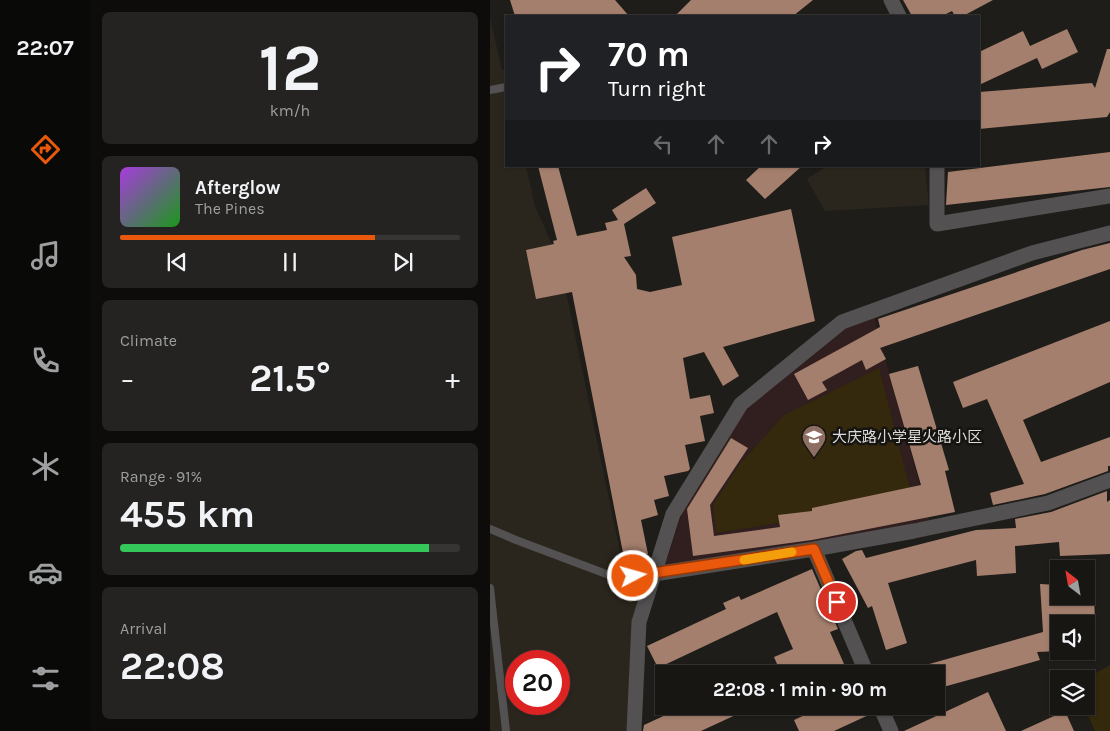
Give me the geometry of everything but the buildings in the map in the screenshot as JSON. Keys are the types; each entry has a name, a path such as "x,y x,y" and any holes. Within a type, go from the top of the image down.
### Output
{"street":[{"path":"891,0 898,15"},
{"path":"937,167 937,224 1110,196"},
{"path":"634,731 639,622 673,514 741,404 842,322 1032,254 1110,233"},
{"path":"654,574 914,531 1048,503 1110,480"},
{"path":"814,549 863,665"},
{"path":"884,715 891,731"}],"lane":[{"path":"490,90 505,87"},
{"path":"490,529 617,578 654,574"},
{"path":"490,588 493,639 506,731"}],"shaded area":[{"path":"490,18 502,70 505,69 505,167 526,167 535,206 551,242 561,293 566,292 622,561 656,556 628,731 490,731"},
{"path":"825,167 925,167 929,205 825,211 807,179"},
{"name":"大庆路小学星火路小区","path":"874,316 930,523 809,544 665,565 684,507 745,410 847,326"},
{"path":"879,368 913,501 716,533 713,505 740,464 784,415"},
{"path":"1110,665 1110,731 1095,731 1088,715 1095,715 1095,674"}],"slow traffic":[{"path":"744,560 792,552"}],"place":[{"name":"大庆路小学星火路小区","path":"814,458"}],"route":[{"path":"633,576 814,549 837,602"}]}
